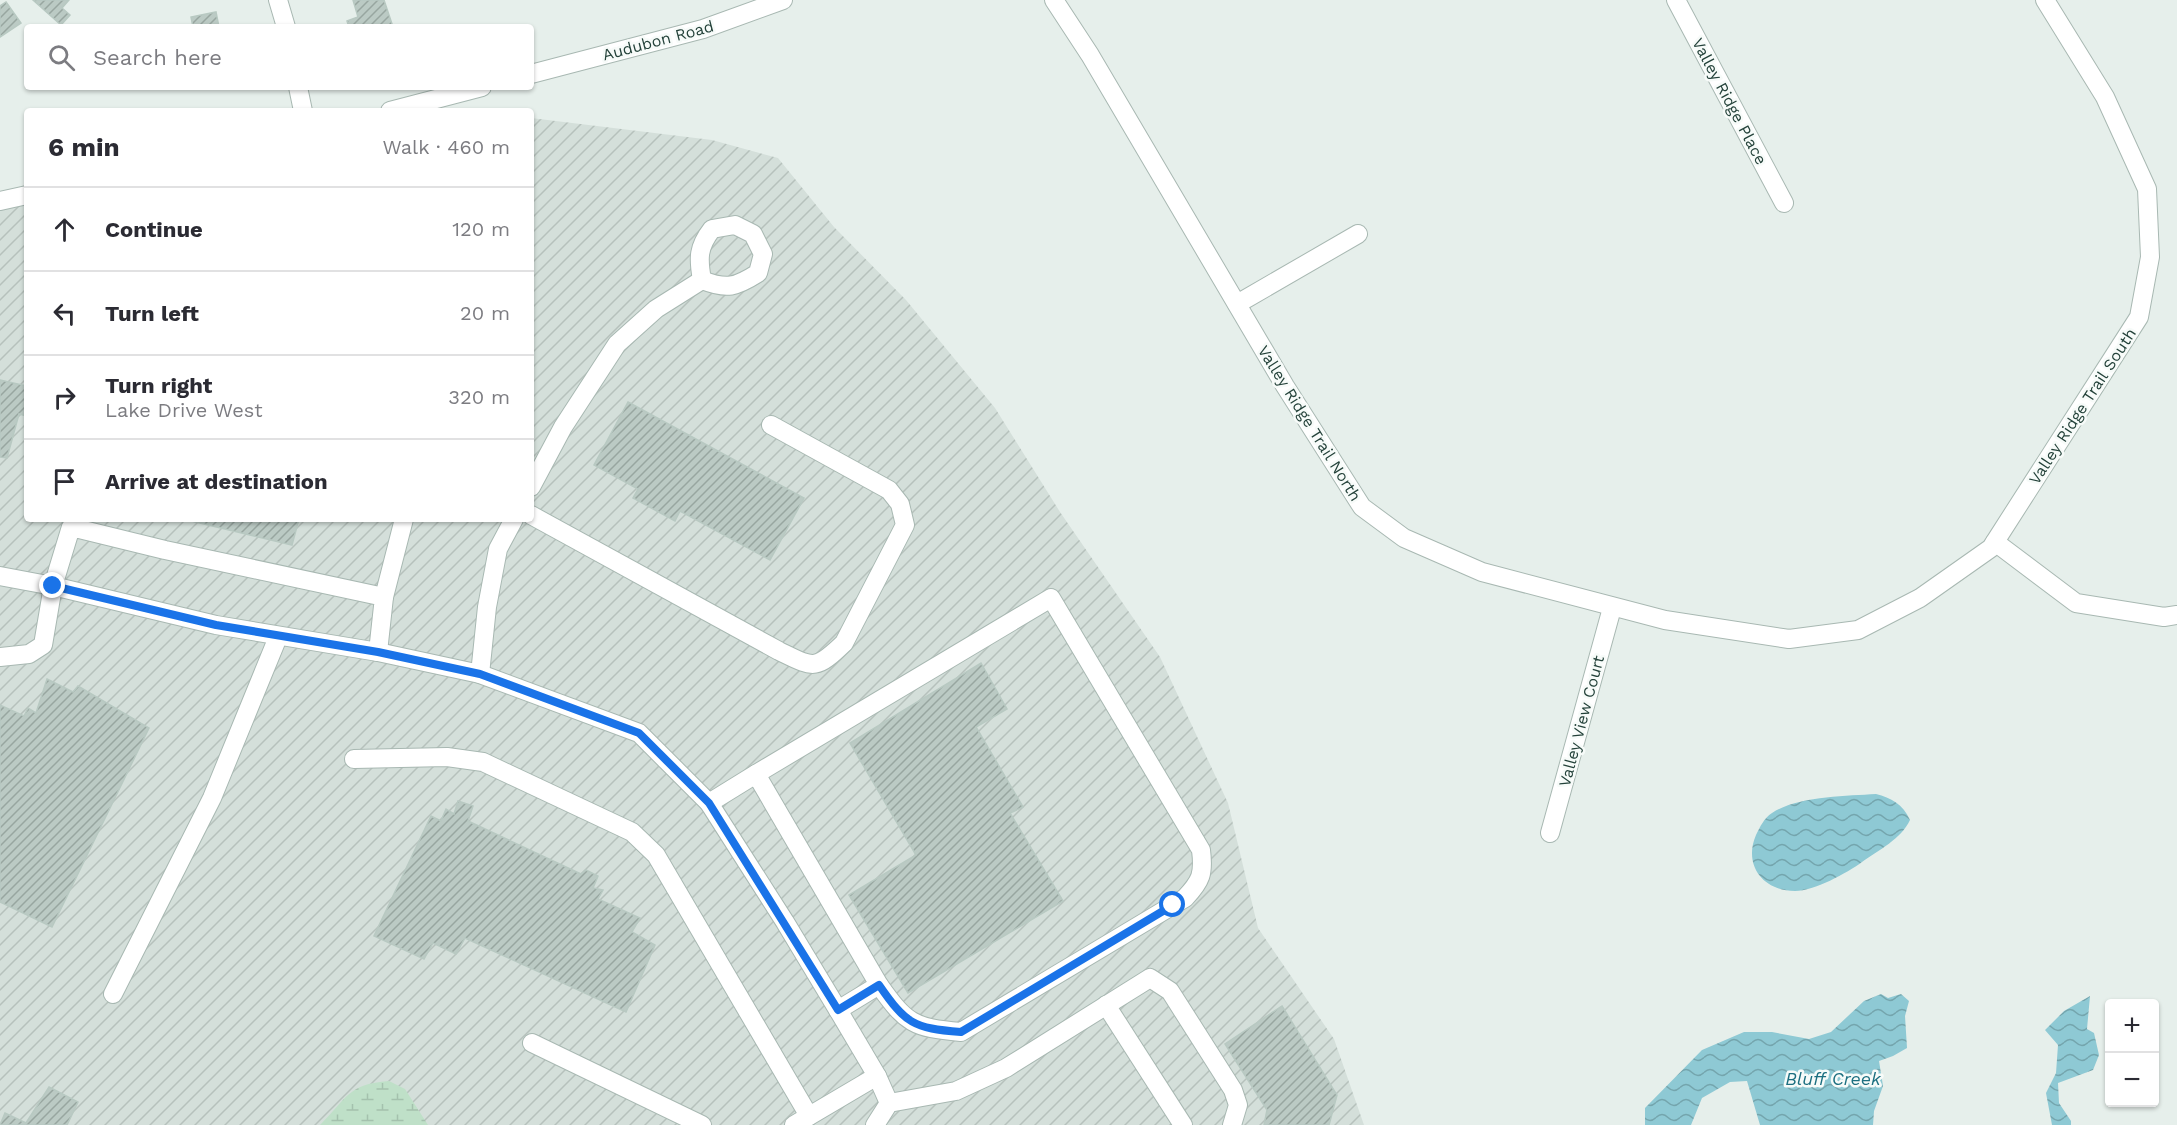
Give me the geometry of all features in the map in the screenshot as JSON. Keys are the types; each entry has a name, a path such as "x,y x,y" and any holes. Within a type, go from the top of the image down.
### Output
{"street":[{"path":"278,0 284,24"},
{"name":"Audubon Road","path":"534,73 703,29 783,0"},
{"name":"Valley Ridge Trail North","path":"1054,0 1094,63 1286,386 1362,507 1404,538 1482,572 1612,608 1665,620 1789,639 1858,630 1920,598 1991,548 1995,542"},
{"name":"Valley Ridge Place","path":"1676,0 1784,203"},
{"name":"Valley Ridge Trail South","path":"1995,542 2139,317 2150,257 2147,189 2105,97 2045,0"},
{"path":"299,90 302,108"},
{"path":"402,108 470,90"},
{"path":"0,201 24,196"},
{"path":"1237,304 1358,234"},
{"path":"534,481 563,427 617,344 656,309 702,280"},
{"path":"534,516 779,651 809,665 817,663 830,656 844,643 905,525 900,504 889,490 771,425"},
{"path":"378,652 384,597 403,522"},
{"path":"480,674 487,607 498,549 512,522"},
{"path":"0,657 29,654 43,645 53,586 72,523 165,550 384,597"},
{"path":"1995,542 2076,603 2164,617 2177,615"},
{"path":"0,576 53,586 216,625 378,652 480,674 639,733 709,803 838,1010 877,1076 889,1103"},
{"path":"709,803 756,774 1051,598 1201,850 1203,869 1197,885 1185,898 961,1032 939,1030 915,1024 897,1011 879,985 756,774"},
{"name":"Valley View Court","path":"1550,833 1612,608"},
{"path":"113,994 212,798 279,637"},
{"path":"354,759 447,756 483,762 632,832 656,855 801,1120 877,1076"},
{"path":"875,1125 889,1103 956,1091 1006,1068 1150,978 1170,990 1233,1090 1238,1105 1232,1125"},
{"path":"838,1010 879,985"},
{"path":"1106,1005 1183,1125"},
{"path":"532,1043 702,1125"}],"shaded area":[{"path":"534,118 712,140 778,158 834,227 906,300 995,408 1060,512 1160,657 1228,803 1258,928 1334,1039 1364,1125 0,1125 0,201 24,197 24,522 534,522"}],"green space":[{"path":"389,1081 405,1089 428,1125 320,1125 356,1089"}],"water":[{"path":"1876,794 1896,802 1910,820 1901,833 1856,866 1821,885 1795,891 1774,886 1759,874 1754,866 1753,846 1761,826 1772,813 1783,807 1808,800"},
{"name":"Bluff Creek","path":"1881,994 1888,998 1901,994 1909,1001 1905,1016 1907,1048 1879,1061 1883,1086 1874,1111 1873,1125 1760,1125 1747,1081 1730,1082 1702,1098 1691,1125 1645,1125 1645,1108 1702,1050 1744,1032 1772,1032 1809,1039 1831,1032 1864,1001"},
{"path":"2090,996 2087,1029 2094,1033 2099,1055 2093,1070 2058,1083 2059,1103 2071,1121 2071,1125 2052,1125 2046,1093 2056,1073 2058,1045 2045,1030 2064,1011"}],"building":[{"path":"33,0 69,0 62,8 70,15 60,24"},
{"path":"353,0 384,0 392,24 348,24 347,21 358,17"},
{"path":"6,2 21,23 0,37 0,6"},
{"path":"216,12 218,24 192,24 191,17"},
{"path":"0,380 24,385 24,415 19,414 7,458 0,457"},
{"path":"628,402 804,498 770,560 680,511 675,521 633,498 638,489 594,465"},
{"path":"196,522 298,522 292,545"},
{"path":"981,663 1007,709 976,727 1023,807 1010,813 1063,901 908,993 849,895 916,855 850,743"},
{"path":"47,679 73,692 78,686 149,728 52,927 0,902 0,705 24,716 28,708 36,713"},
{"path":"458,801 473,806 468,821 581,874 586,870 598,876 593,888 603,890 598,899 640,918 632,932 655,945 626,1012 465,938 456,954 433,943 424,959 374,936 431,816 441,821 446,809 454,814"},
{"path":"1282,1006 1337,1095 1329,1125 1264,1125 1267,1110 1225,1044"},
{"path":"49,1087 78,1102 67,1125 0,1125 5,1113 26,1123"}],"route":[{"path":"53,586 216,625 378,652 480,674 639,733 709,803 838,1010 879,985 897,1011 915,1024 961,1032 1173,905"}]}
